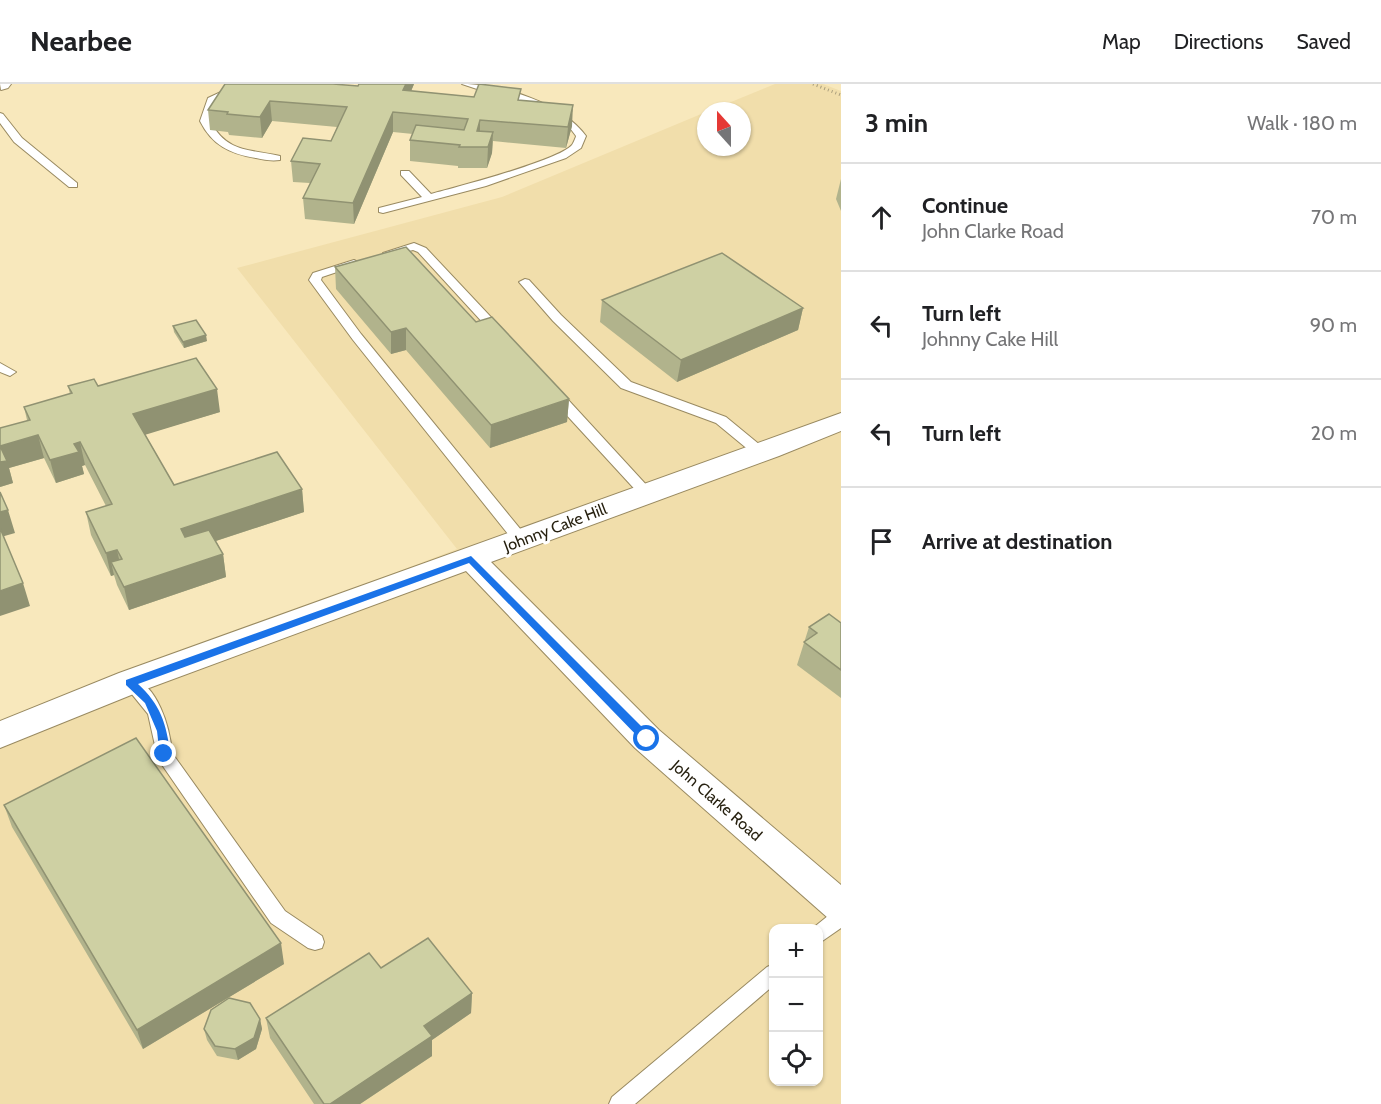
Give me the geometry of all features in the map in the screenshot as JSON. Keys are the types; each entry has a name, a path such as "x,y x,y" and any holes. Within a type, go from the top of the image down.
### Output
{"street":[{"name":"Johnny Cake Hill","path":"0,735 130,682 761,453 841,421"},
{"name":"John Clarke Road","path":"471,559 647,739 841,907"}],"lane":[{"path":"246,84 213,98 205,122 210,133 221,145 240,153 276,158"},
{"path":"383,210 482,184 562,156 577,146 581,136 577,127 554,113 529,102 467,84"},
{"path":"0,116 18,140 73,184"},
{"path":"405,173 428,197"},
{"path":"507,342 422,250 414,246 317,275 315,280 357,337 521,540"},
{"path":"525,282 557,318 626,385 721,420 761,453"},
{"path":"546,384 646,493"},
{"path":"130,682 149,700 162,731 164,754 278,917 315,942"},
{"path":"823,933 841,917"},
{"path":"619,1104 769,978"}],"path":[{"path":"813,84 841,94"}],"shaded area":[{"path":"775,84 823,84 841,91 841,1104 0,1104 0,724 457,549 237,268 502,197 697,116 697,156 751,156 751,102 731,102"}],"building":[{"path":"225,84 358,86 359,84 406,84 403,90 474,97 479,84 521,89 518,100 573,105 568,127 480,120 477,131 493,132 488,147 459,147 460,145 410,140 416,125 464,130 468,119 393,112 353,203 303,198 320,164 291,161 303,138 331,141 347,107 270,101 260,117 208,110"},
{"path":"406,247 476,322 492,317 569,399 491,425 406,328 391,332 335,267"},
{"path":"722,253 803,308 681,360 602,300"},
{"path":"196,320 206,335 183,342 173,326"},
{"path":"196,358 217,389 133,414 174,485 277,452 302,489 181,529 185,537 209,530 223,554 124,587 111,562 122,559 117,550 106,553 86,512 112,504 80,442 74,444 79,452 50,460 38,435 0,446 0,428 30,420 24,407 72,393 68,386 94,379 98,386"},
{"path":"0,446 7,461 0,462"},
{"path":"0,492 8,510 0,512"},
{"path":"0,528 23,583 0,591"},
{"path":"829,614 841,623 841,670 804,642 817,633 809,627"},
{"path":"136,738 281,943 137,1030 4,805"},
{"path":"428,938 472,993 424,1026 432,1036 330,1104 324,1104 266,1018 369,953 381,968"},
{"path":"229,998 250,1003 260,1019 254,1038 235,1049 215,1046 204,1029 211,1010"}],"route":[{"path":"164,754 162,731 149,700 130,682 471,559 647,739"}]}
